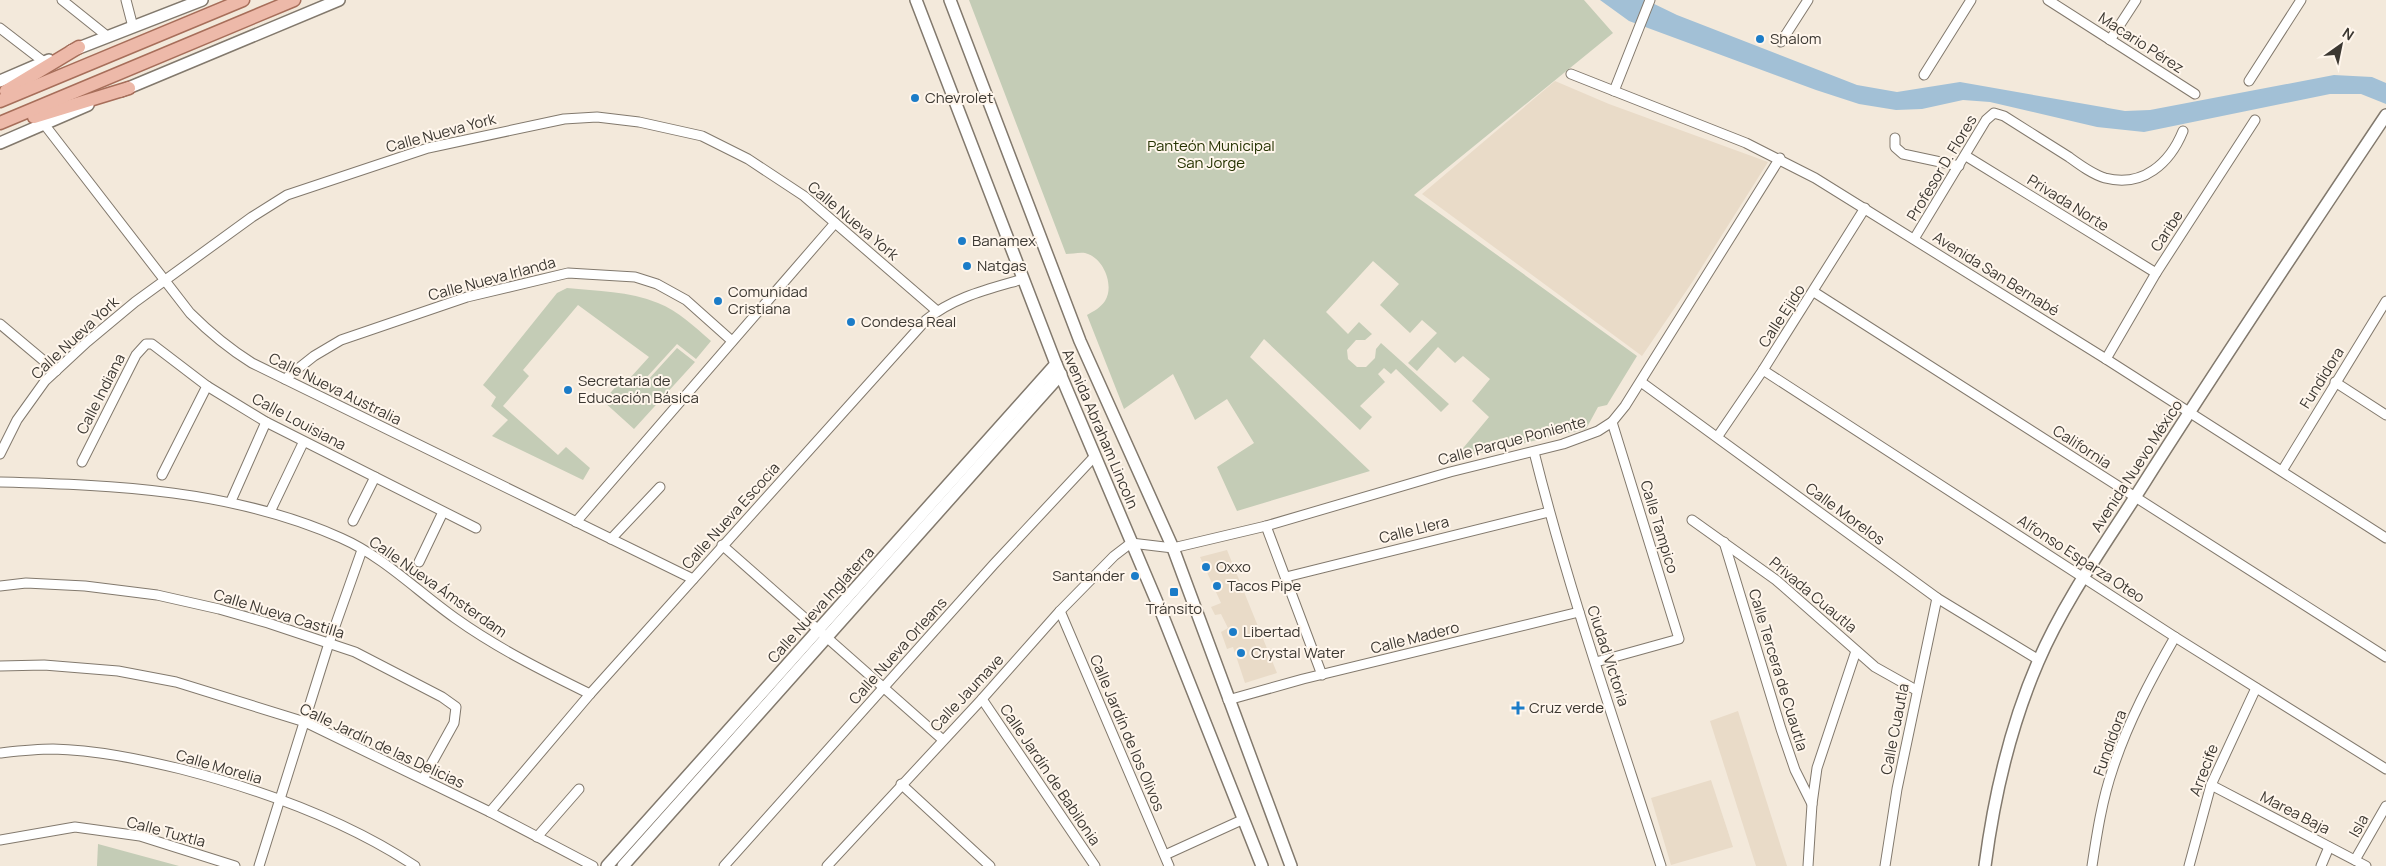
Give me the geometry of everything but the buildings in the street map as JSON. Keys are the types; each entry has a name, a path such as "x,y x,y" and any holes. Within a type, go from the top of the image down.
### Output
{"main road":[{"path":"0,81 79,47 202,0"},
{"path":"0,101 242,0"},
{"path":"0,123 294,0"},
{"path":"0,143 339,0"},
{"name":"Avenida Abraham Lincoln","path":"916,0 1058,369 1162,614 1262,866"},
{"path":"950,0 1080,341 1172,548 1291,866"},
{"path":"0,95 79,47"},
{"path":"0,127 129,88"},
{"name":"Avenida Nuevo México","path":"1985,866 1992,819 2008,747 2039,660 2084,577 2189,412 2386,115"},
{"name":"Calle Nueva Inglaterra","path":"623,866 822,634 1058,369"},
{"name":"Calle Nueva Inglaterra","path":"607,866 822,634"}],"street":[{"path":"62,0 107,36"},
{"path":"126,0 132,27"},
{"path":"1781,42 1808,0"},
{"path":"1924,75 1971,0"},
{"name":"Macario Pérez","path":"2048,0 2195,94"},
{"path":"2110,40 2136,0"},
{"path":"2249,81 2301,0"},
{"path":"1614,91 1649,2"},
{"path":"0,28 44,62"},
{"name":"Avenida San Bernabé","path":"1571,74 1780,158 1865,208 2106,359 2386,538"},
{"name":"Profesor D. Flores","path":"1914,240 1986,120 1994,113 2004,116 2090,171 2112,179 2129,178 2156,170 2172,153 2182,131"},
{"name":"Calle Nueva York","path":"0,454 25,407 45,381 56,371 128,308 252,217 287,195 428,148 572,119 597,117 638,122 702,136 771,174 804,196 937,311"},
{"name":"Caribe","path":"2106,359 2156,273 2255,120"},
{"name":"Calle Nueva Australia","path":"44,124 190,312 216,339 252,363 693,579"},
{"path":"1895,138 1895,148 1903,154 1959,166"},
{"name":"Privada Norte","path":"1966,156 2156,273"},
{"name":"Calle Parque Poniente","path":"1172,548 1266,526 1450,472 1585,438 1612,422 1641,382 1780,158"},
{"name":"Calle Ejido","path":"1718,436 1814,292 1865,208"},
{"path":"576,522 835,223"},
{"name":"Calle Nueva Irlanda","path":"285,379 314,356 341,340 467,297 568,272 635,277 657,284 686,300 732,341"},
{"name":"Calle Nueva Escocia","path":"490,812 590,694 909,338 937,311 980,291 1023,279"},
{"name":"California","path":"1814,292 2386,657"},
{"name":"Fundidora","path":"2282,471 2335,382 2383,313 2386,301"},
{"path":"0,324 56,371"},
{"name":"Calle Louisiana","path":"149,344 156,346 207,386 303,443 476,528"},
{"name":"Calle Indiana","path":"82,462 136,355 141,348 149,344"},
{"name":"Alfonso Esparza Oteo","path":"1763,370 2175,637 2386,769"},
{"name":"Calle Morelos","path":"1641,382 1718,436 1937,598 2039,660"},
{"path":"2335,382 2386,415"},
{"path":"162,475 207,386"},
{"path":"231,501 266,422"},
{"name":"Calle Tampico","path":"1596,662 1680,639 1612,422"},
{"path":"270,512 303,443"},
{"name":"Ciudad Victoria","path":"1534,452 1549,512 1579,612 1662,866"},
{"name":"Calle Nueva Orleans","path":"724,866 994,564 1094,457"},
{"path":"353,521 375,477"},
{"name":"Calle Nueva Ámsterdam","path":"0,482 80,484 175,493 231,501 270,512 342,538 389,566 454,617 502,649 590,694"},
{"path":"611,539 660,487"},
{"path":"419,562 443,512"},
{"name":"Calle Llera","path":"1286,577 1549,512"},
{"name":"Privada Cuautla","path":"1692,520 1776,580 1856,651 1888,676 1916,690"},
{"path":"1266,526 1322,675"},
{"name":"Calle Tercera de Cuautla","path":"1724,542 1781,729 1795,770 1812,804"},
{"path":"1131,543 1172,548"},
{"name":"Calle Jaumave","path":"827,866 982,699 1060,611 1114,556 1131,543"},
{"path":"722,545 942,740"},
{"path":"259,866 329,643 362,550"},
{"name":"Calle Nueva Castilla","path":"0,586 26,584 85,586 157,595 268,623 355,652 442,697 456,707 454,723 423,779"},
{"name":"Calle Cuautla","path":"1885,866 1897,789 1916,690 1937,598"},
{"name":"Calle Jardín de los Olivos","path":"1060,611 1169,866"},
{"name":"Calle Madero","path":"1228,700 1579,612"},
{"name":"Fundidora","path":"2092,866 2099,820 2115,762 2146,687 2175,637"},
{"path":"1808,866 1812,804 1817,768 1856,651"},
{"name":"Calle Jardín de las Delicias","path":"0,666 44,665 118,671 176,682 305,722 490,812 593,866"},
{"name":"Arrecife","path":"2189,866 2211,785 2256,688"},
{"name":"Calle Jardín de Babilonia","path":"982,699 1095,866"},
{"name":"Calle Morelia","path":"0,753 55,749 128,756 206,776 281,799 356,832 415,866"},
{"path":"902,784 990,866"},
{"name":"Marea Baja","path":"2211,785 2366,866"},
{"path":"537,837 579,788"},
{"name":"Isla","path":"2355,860 2386,806"},
{"path":"1165,855 1244,819"},
{"name":"Calle Tuxtla","path":"0,840 75,827 140,836 235,866"},
{"name":"Isla","path":"2321,866 2329,847"}],"shaded area":[{"path":"1555,81 1609,104 1768,162 1693,281 1642,356 1422,194"},
{"path":"1227,550 1277,673 1245,683 1233,647 1227,649 1221,632 1228,628 1221,614 1215,615 1211,607 1221,603 1200,557"},
{"path":"1738,711 1787,866 1756,866 1710,721"},
{"path":"1711,780 1733,847 1671,865 1651,798"}],"green space":[{"name":"Panteón Municipal San Jorge","path":"969,0 1584,0 1613,33 1414,195 1637,356 1607,405 1598,407 1586,429 1454,459 1489,417 1472,401 1490,379 1463,356 1455,363 1438,347 1417,371 1408,363 1437,333 1422,320 1410,333 1380,305 1399,284 1373,261 1326,312 1348,334 1359,322 1372,334 1365,340 1356,340 1347,350 1348,359 1357,367 1366,367 1375,358 1376,349 1381,343 1449,404 1441,412 1396,369 1391,374 1384,368 1378,374 1385,382 1360,406 1372,417 1360,430 1264,339 1250,357 1370,471 1237,511 1217,467 1254,443 1227,399 1195,420 1173,374 1124,409 1087,315 1099,307 1108,295 1109,287 1106,272 1097,260 1085,253 1066,254"},
{"path":"567,288 624,294 658,303 679,315 711,341 696,359 677,344 646,378 630,378 649,357 578,305 523,370 529,376 503,406 558,455 566,447 590,468 583,480 492,436 508,420 491,406 496,397 483,385 557,293"},
{"path":"677,348 695,362 634,429 603,401 620,382 647,381"},
{"path":"98,844 179,866 97,866"}],"water":[{"path":"1600,0 1646,0 1677,15 1857,85 1897,92 1960,82 2125,111 2150,110 2334,75 2372,77 2386,83 2386,104 2361,94 2330,94 2144,132 2097,127 1990,102 1963,100 1922,109 1896,110 1859,104 1816,90 1629,21"}],"place":[{"name":"Shalom","path":"1760,39"},
{"name":"Chevrolet","path":"915,98"},
{"name":"Banamex","path":"962,241"},
{"name":"Natgas","path":"967,266"},
{"name":"Comunidad Cristiana","path":"718,301"},
{"name":"Condesa Real","path":"851,322"},
{"name":"Secretaria de Educación Básica","path":"568,390"},
{"name":"Oxxo","path":"1206,567"},
{"name":"Santander","path":"1135,576"},
{"name":"Tacos Pipe","path":"1217,586"},
{"name":"Tránsito","path":"1174,592"},
{"name":"Libertad","path":"1233,632"},
{"name":"Crystal Water","path":"1241,653"},
{"name":"Cruz verde","path":"1518,708"}]}
